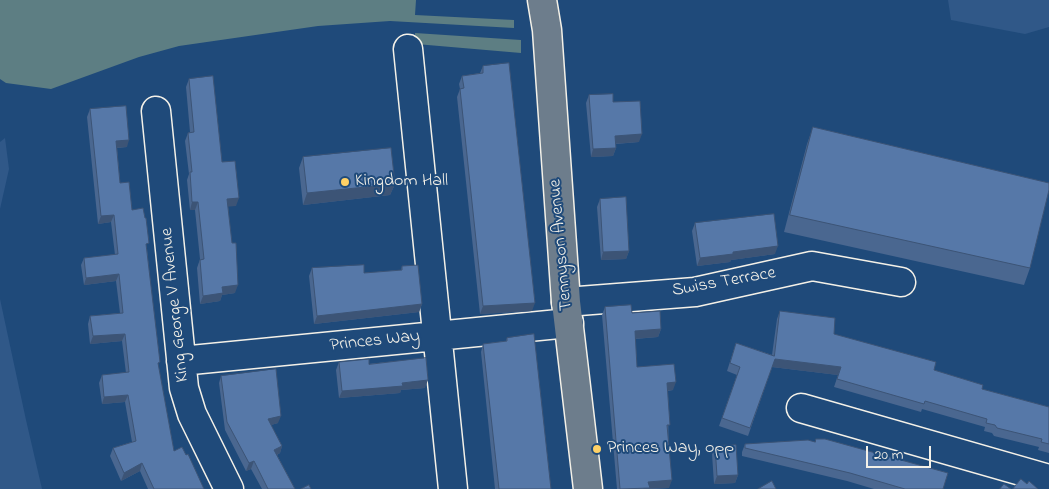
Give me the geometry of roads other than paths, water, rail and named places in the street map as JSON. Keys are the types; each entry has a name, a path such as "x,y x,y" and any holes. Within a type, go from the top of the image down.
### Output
{"main road":[{"name":"Tennyson Avenue","path":"542,0 547,30 568,312 588,489"}],"street":[{"path":"408,49 453,489"},
{"name":"King George V Avenue","path":"156,111 184,388 192,414 229,489"},
{"name":"Swiss Terrace","path":"568,312 695,292 812,266 889,273"},
{"name":"Princes Way","path":"180,361 438,336 568,312"},
{"path":"801,408 1049,479"}],"place":[{"name":"Kingdom Hall","path":"345,182"},
{"name":"Princes Way, opp","path":"597,449"}]}
